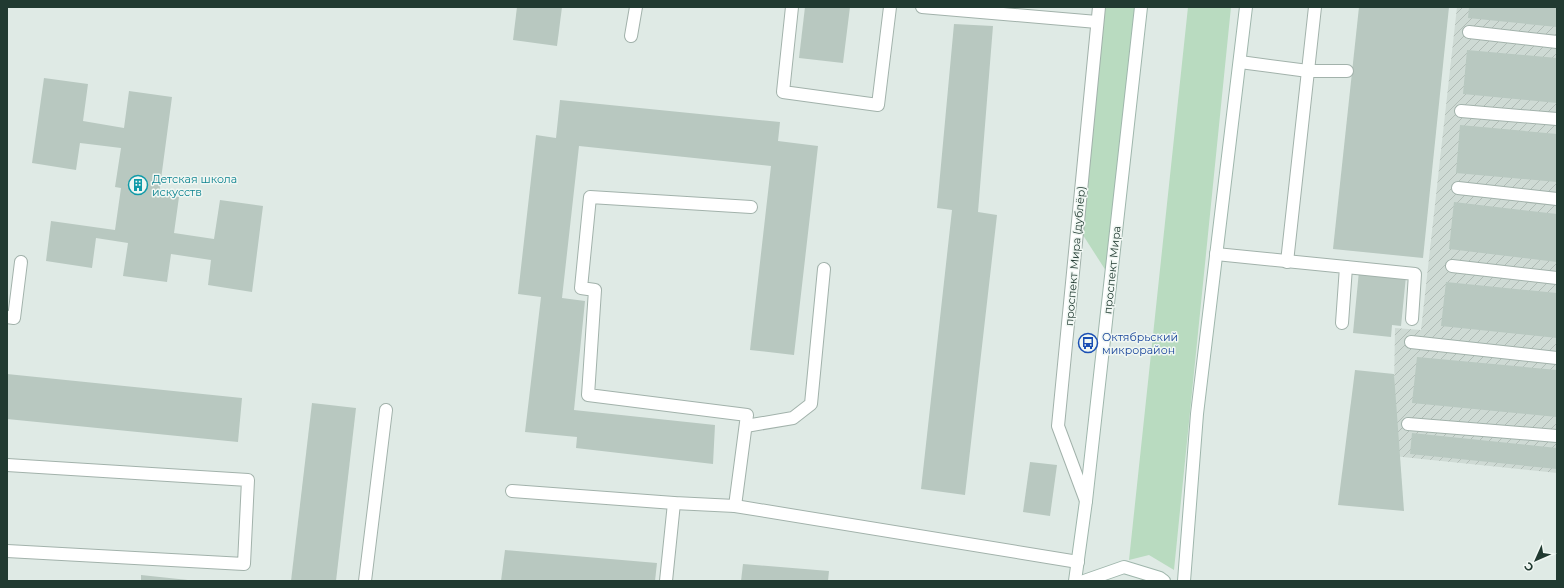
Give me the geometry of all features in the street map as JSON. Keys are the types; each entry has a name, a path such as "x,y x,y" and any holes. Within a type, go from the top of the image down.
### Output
{"main road":[{"path":"631,36 636,7"},
{"path":"792,7 783,92 878,105 890,7"},
{"path":"922,7 1097,22"},
{"name":"проспект Мира (дублёр)","path":"1086,501 1058,426 1099,7"},
{"name":"проспект Мира","path":"1075,581 1086,501 1141,7"},
{"path":"1184,581 1197,414 1246,7"},
{"path":"1287,262 1315,7"},
{"path":"1469,32 1557,42"},
{"path":"1240,62 1308,70 1347,71"},
{"path":"1461,110 1557,119"},
{"path":"1458,188 1557,199"},
{"path":"735,506 747,415 588,395 595,290 581,288 590,197 751,207"},
{"path":"1216,254 1415,274 1412,319"},
{"path":"7,318 14,318 21,262"},
{"path":"1452,266 1557,278"},
{"path":"1342,322 1346,267"},
{"path":"746,426 793,418 811,404 824,269"},
{"path":"1411,342 1557,358"},
{"path":"365,581 386,410"},
{"path":"1408,424 1557,436"},
{"path":"7,465 248,480 244,564 7,551"},
{"path":"512,491 735,506 1078,562"},
{"path":"666,581 674,503"},
{"path":"1084,581 1124,567 1160,578 1164,581"}],"shaded area":[{"path":"1457,7 1557,7 1557,473 1393,456 1395,328 1421,330"}],"green space":[{"path":"1103,7 1137,7 1108,274 1081,232"},
{"path":"1188,7 1231,7 1174,570 1149,555 1129,560"}],"building":[{"path":"517,7 562,7 557,46 513,40"},
{"path":"805,7 850,7 843,63 799,58"},
{"path":"1359,7 1449,7 1423,258 1333,249"},
{"path":"1469,7 1557,7 1557,27 1468,18"},
{"path":"954,24 993,26 978,212 997,215 965,495 921,489 952,210 937,208"},
{"path":"1467,50 1557,58 1557,103 1463,94"},
{"name":"Детская школа искусств","path":"44,78 88,84 83,121 124,128 129,91 172,97 159,194 179,197 174,233 214,239 220,200 263,206 252,292 208,285 211,260 171,254 167,282 123,276 128,243 96,238 92,268 46,261 51,221 115,230 121,188 115,187 121,148 80,143 76,170 32,163"},
{"path":"560,100 780,122 778,141 818,146 794,355 750,350 771,166 579,146 562,298 585,301 574,410 715,425 713,464 576,448 577,437 525,432 541,297 518,294 536,135 556,138"},
{"path":"1460,125 1557,134 1557,182 1456,173"},
{"path":"1454,202 1557,214 1557,262 1449,249"},
{"path":"1359,271 1406,276 1401,326 1392,325 1391,337 1353,333"},
{"path":"1446,282 1557,293 1557,338 1441,326"},
{"path":"1417,357 1557,370 1557,417 1412,403"},
{"path":"1355,370 1394,374 1404,511 1338,505"},
{"path":"7,374 242,398 238,442 7,419"},
{"path":"312,403 356,408 336,581 291,581"},
{"path":"1412,433 1557,448 1557,469 1410,454"},
{"path":"1030,462 1057,465 1050,516 1023,512"},
{"path":"505,550 657,563 655,581 501,581"},
{"path":"743,564 829,571 828,581 741,581"},
{"path":"141,575 188,580 188,581 141,581"}],"place":[{"name":"Детская школа искусств","path":"138,185"},
{"name":"Октябрьский микрорайон","path":"1088,343"}]}
